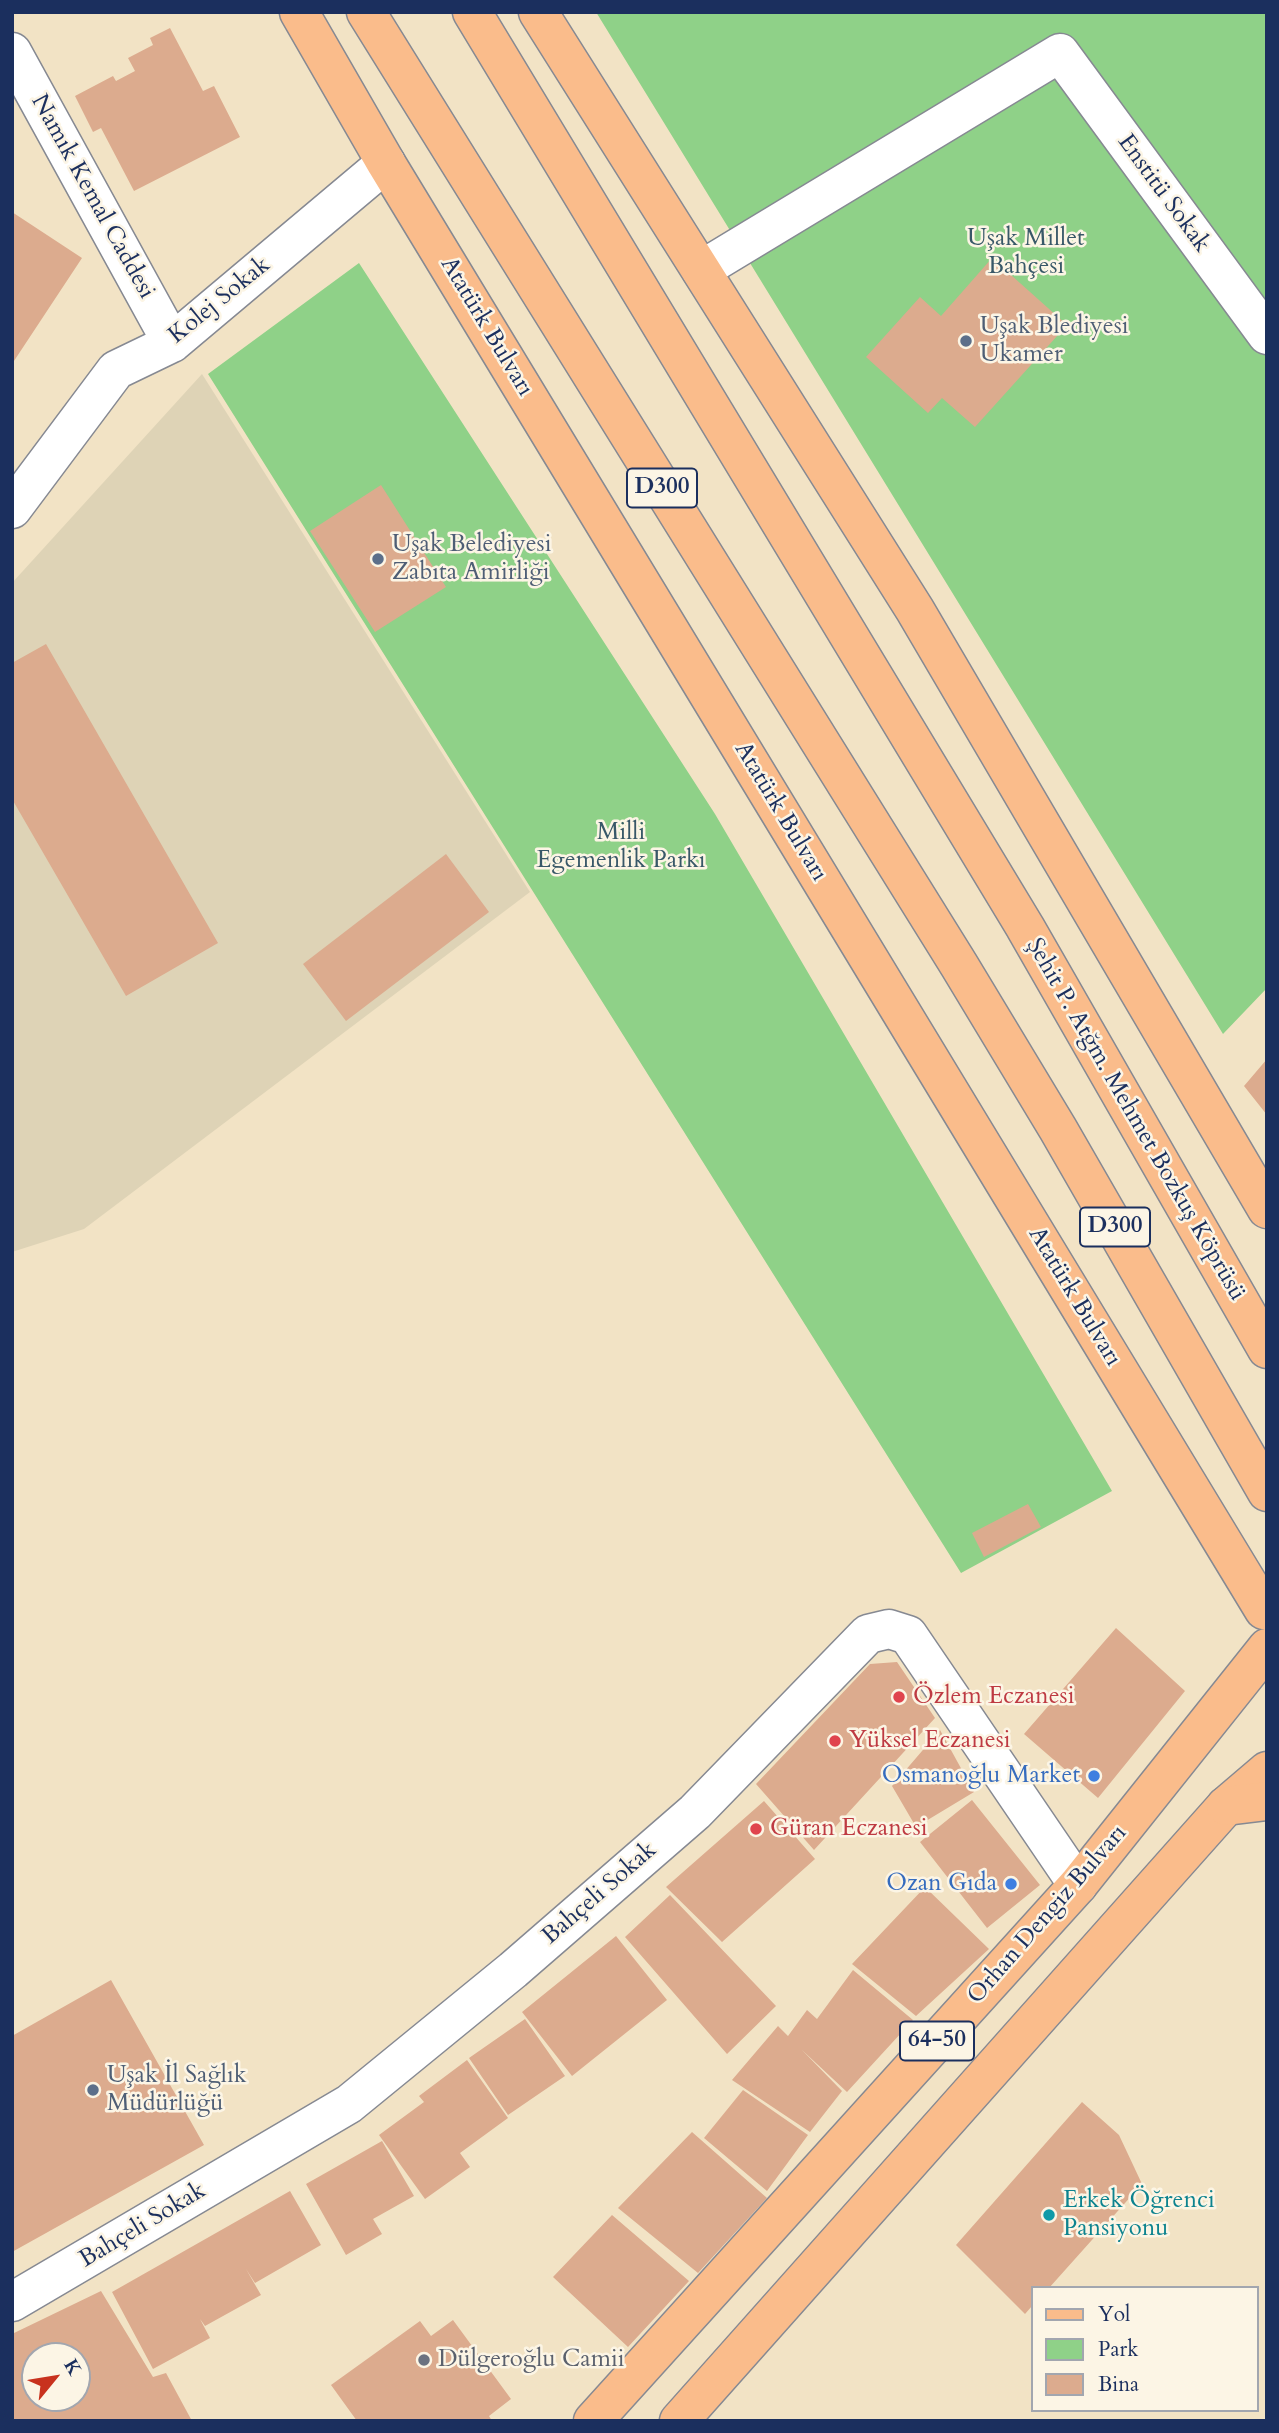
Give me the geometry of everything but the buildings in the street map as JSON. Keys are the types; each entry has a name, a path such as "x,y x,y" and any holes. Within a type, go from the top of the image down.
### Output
{"main road":[{"name":"Atatürk Bulvarı","path":"299,12 386,163 1266,1615"},
{"name":"D300","path":"366,12 959,964 1058,1129 1267,1492"},
{"name":"Şehit P. Atğm. Mehmet Bozkuş Köprüsü","path":"472,12 1025,927 1267,1349"},
{"path":"538,12 915,610 1267,1209"},
{"path":"1266,1615 1263,1585 1267,1567"},
{"name":"Orhan Dengiz Bulvarı","path":"593,2421 1078,1885 1267,1648"},
{"name":"64-50","path":"679,2421 1226,1807 1267,1771"},
{"path":"1226,1807 1267,1801"}],"street":[{"name":"Namık Kemal Caddesi","path":"12,52 172,343"},
{"name":"Enstitü Sokak","path":"701,270 1060,53 1267,335"},
{"name":"Kolej Sokak","path":"12,509 116,370 172,343 386,163"},
{"name":"Bahçeli Sokak","path":"12,2302 349,2104 513,1970 695,1812 868,1633 889,1629 908,1634 1078,1885"}],"shaded area":[{"path":"202,374 530,892 84,1229 12,1252 12,583"}],"green space":[{"name":"Uşak Millet Bahçesi","path":"596,12 1267,12 1267,988 1223,1034"},
{"name":"Milli Egemenlik Parkı","path":"359,263 715,814 1112,1491 961,1573 208,374"}],"place":[{"name":"Uşak Blediyesi Ukamer","path":"966,341"},
{"name":"Uşak Belediyesi Zabıta Amirliği","path":"378,559"},
{"name":"Özlem Eczanesi","path":"899,1697"},
{"name":"Yüksel Eczanesi","path":"835,1741"},
{"name":"Osmanoğlu Market","path":"1094,1776"},
{"name":"Güran Eczanesi","path":"756,1829"},
{"name":"Ozan Gıda","path":"1011,1884"},
{"name":"Uşak İl Sağlık Müdürlüğü","path":"93,2090"},
{"name":"Erkek Öğrenci Pansiyonu","path":"1049,2215"},
{"name":"Dülgeroğlu Camii","path":"424,2360"}]}
